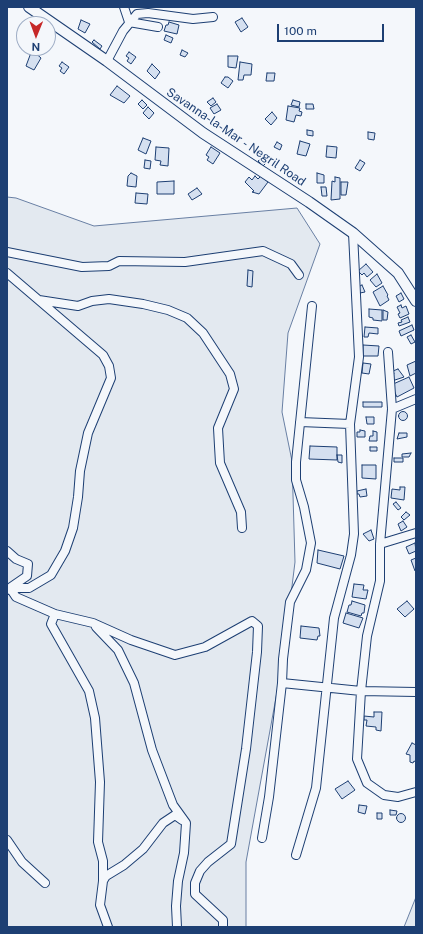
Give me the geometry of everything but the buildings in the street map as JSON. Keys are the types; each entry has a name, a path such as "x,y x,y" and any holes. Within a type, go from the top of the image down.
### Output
{"main road":[{"name":"Savanna-la-Mar - Negril Road","path":"29,7 107,61 203,133 309,202 353,233 398,273 416,301"}],"street":[{"path":"124,7 129,22"},
{"path":"107,61 129,22 137,14 148,13 193,19 213,17"},
{"path":"129,22 158,27"},
{"path":"296,855 316,788 334,618 351,555 354,534 350,424 358,357 353,233"},
{"path":"7,252 82,267 109,266 119,261 184,262 263,251 291,264 298,275"},
{"path":"7,273 103,355 109,366 111,378 88,433 80,471 78,497 72,528 65,551 51,575 29,588 8,589"},
{"path":"38,300 78,306 92,301 109,299 143,304 168,310 187,318 203,333 230,374 234,388 218,428 218,446 220,463 236,497 241,512 242,528"},
{"path":"262,838 269,797 290,602 306,570 311,543 304,507 296,480 296,462 312,306"},
{"path":"388,352 392,409 380,544 380,581 367,636 360,691 357,759 367,783 384,795 398,797 416,792"},
{"path":"392,409 416,399"},
{"path":"300,422 350,424"},
{"path":"380,544 416,533"},
{"path":"7,551 16,559 28,564 27,576 8,589"},
{"path":"8,589 16,597 55,614 93,623 131,640 175,655 205,647 252,621 258,626 257,652 246,749 232,844 208,862 200,871 195,882 195,894 223,920 223,927"},
{"path":"55,614 51,624 89,691 95,718 100,782 98,842 103,861 103,881 100,905 108,927"},
{"path":"93,623 118,650 134,683 152,750 173,805 186,823 184,853 177,887 177,927"},
{"path":"282,684 326,689 416,692"},
{"path":"103,881 106,876 124,865 144,849 163,823 175,815 186,823"},
{"path":"7,840 22,862 45,882"}],"shaded area":[{"path":"7,197 16,198 94,226 297,208 320,244 288,333 282,412 292,461 295,562 283,659 246,862 246,927 7,927"},
{"path":"416,897 416,927 404,927"}]}
